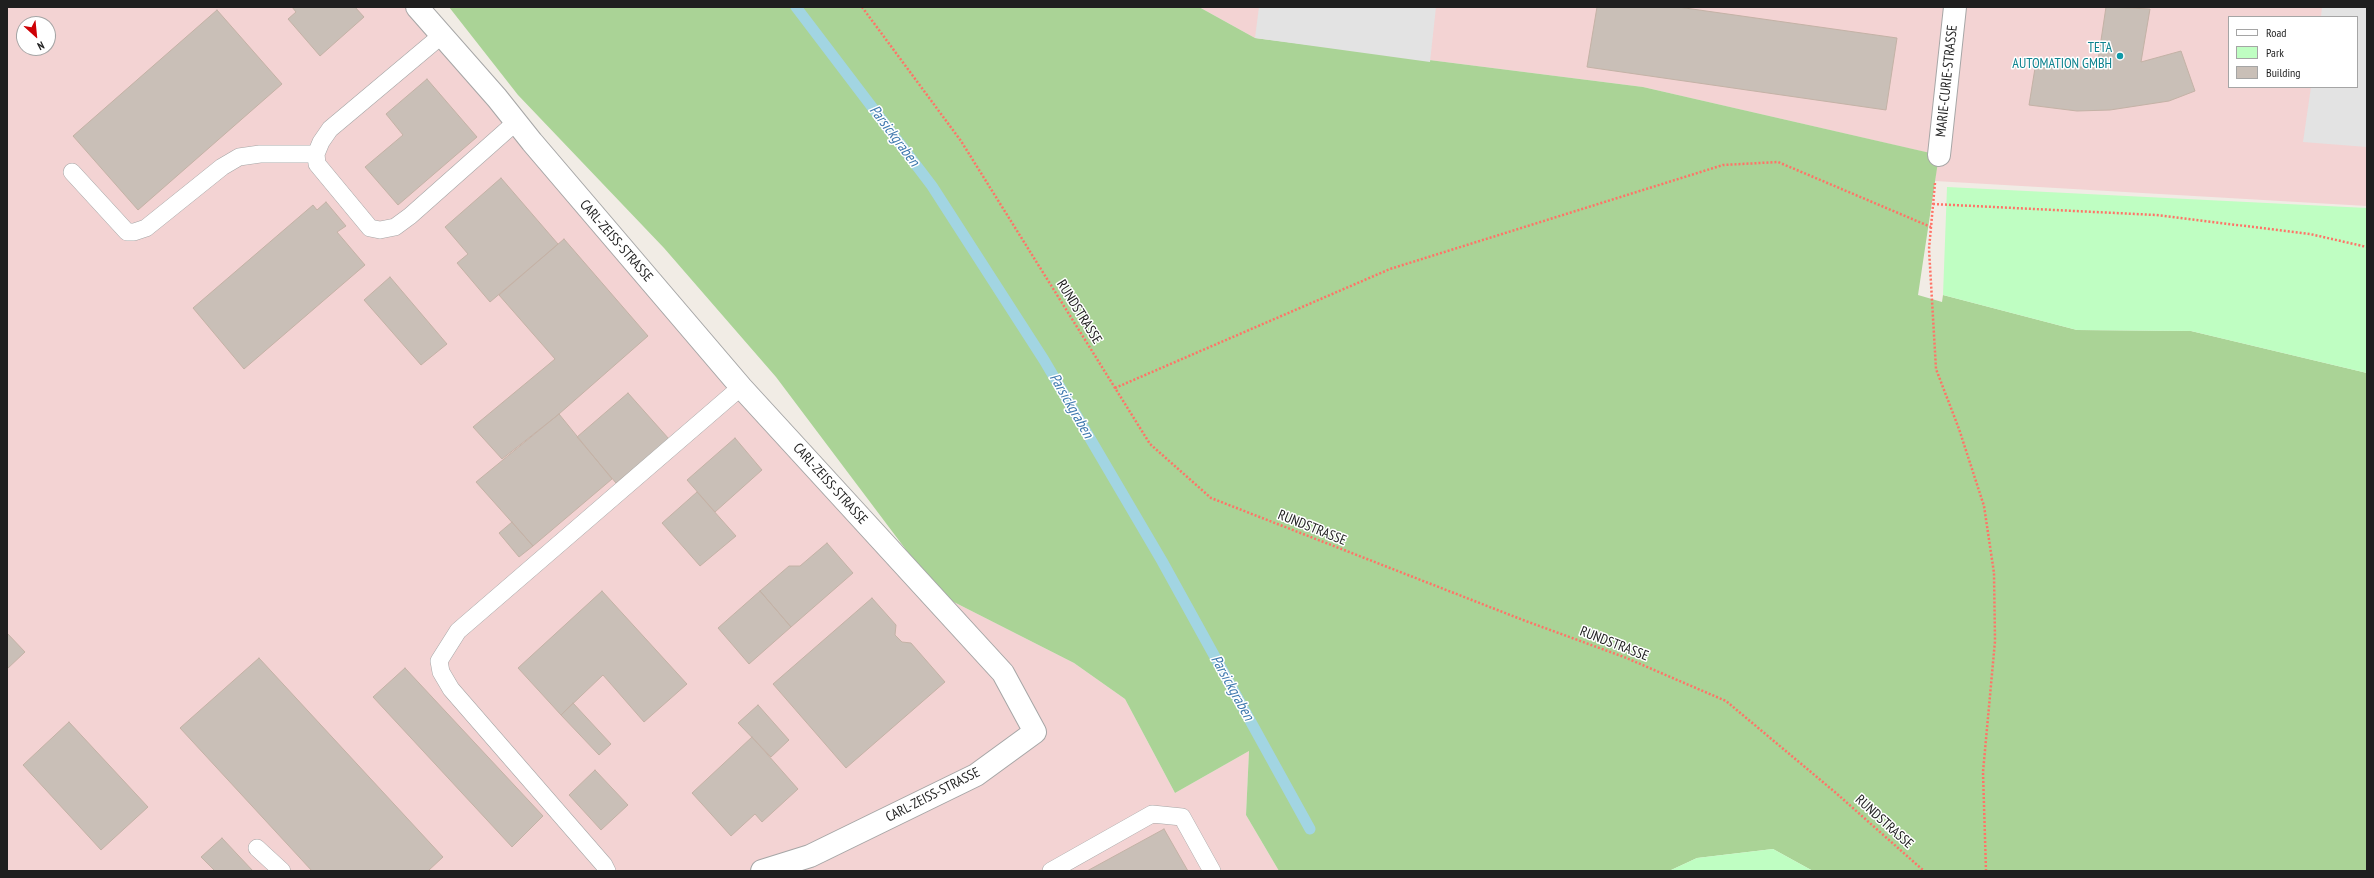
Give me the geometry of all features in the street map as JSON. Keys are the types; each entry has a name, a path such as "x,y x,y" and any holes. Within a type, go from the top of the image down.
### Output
{"street":[{"name":"CARL-ZEISS-STRASSE","path":"417,7 741,387 1003,672 1035,732 976,775 810,856 762,871"},
{"name":"MARIE-CURIE-STRASSE","path":"1939,155 1955,7"}],"lane":[{"path":"442,35 330,129 321,142 316,154 317,164 370,228 380,230 394,227 410,216 516,122"},
{"path":"72,172 127,232 134,232 146,228 222,167 239,157 260,154 316,154"},
{"path":"607,871 604,865 451,689 441,672 439,660 458,631 741,387"},
{"path":"1051,871 1152,814 1182,817 1212,871"},
{"path":"257,848 282,871"}],"path":[{"name":"RUNDSTRASSE","path":"862,7 961,141 1150,444 1211,498 1516,618 1624,657 1726,701 1836,793 1924,871"},
{"path":"1939,155 1929,249 1936,369 1959,428 1984,506 1994,573 1995,641 1983,772 1986,871"},
{"path":"1115,388 1390,269 1723,165 1778,162 1931,227"},
{"path":"1933,204 2156,215 2310,234 2367,247"}],"shaded area":[{"path":"7,7 417,7 940,595 1074,663 1125,699 1175,793 1249,751 1246,815 1279,871 7,871"},
{"path":"1199,7 2367,7 2367,206 1935,181 1938,155 1643,87 1255,38"},
{"path":"1259,7 1436,7 1430,62 1255,38"},
{"path":"2322,7 2367,7 2367,147 2303,142 2311,88 2358,88 2358,16 2321,16"}],"green space":[{"path":"449,7 1199,7 1255,38 1643,87 1939,155 1918,295 1942,302 1943,295 2077,330 2191,331 2367,373 2367,871 1813,871 1773,849 1697,858 1669,871 1279,871 1246,815 1249,751 1175,793 1125,699 1074,663 940,595 776,377 664,248 518,95"},
{"path":"1947,187 2367,208 2367,373 2191,331 2077,330 1943,295"},
{"path":"1773,849 1813,871 1669,871 1697,858"}],"building":[{"path":"292,7 355,7 364,17 320,56 288,19 296,12"},
{"path":"1597,7 1678,7 1897,38 1886,110 1587,67"},
{"name":"TETA AUTOMATION GMBH","path":"2106,7 2150,9 2141,62 2181,51 2195,91 2169,101 2110,110 2077,111 2029,105 2036,62 2066,67 2097,67"},
{"path":"217,10 282,84 138,210 73,136"},
{"path":"427,79 477,137 398,205 365,167 403,135 386,114"},
{"path":"501,178 558,244 490,302 457,263 468,254 445,227"},
{"path":"326,202 346,226 337,232 365,265 244,369 193,308 313,205 317,210"},
{"path":"564,239 648,336 559,414 502,459 473,427 555,359 499,295"},
{"path":"390,277 447,344 421,365 364,300"},
{"path":"628,393 669,439 616,483 577,437"},
{"path":"559,414 612,479 533,546 476,482"},
{"path":"735,438 762,470 715,512 687,480"},
{"path":"697,492 736,536 700,566 662,523"},
{"path":"512,522 533,546 519,557 499,533"},
{"path":"827,543 853,573 791,627 760,591 789,566 800,566"},
{"path":"602,591 687,684 644,722 603,675 561,715 518,668"},
{"path":"760,591 791,627 749,664 718,628"},
{"path":"872,598 896,625 895,635 902,642 911,643 945,682 846,768 773,684"},
{"path":"7,633 25,652 7,669"},
{"path":"259,658 443,857 428,871 312,871 180,728"},
{"path":"405,668 543,816 512,847 373,697"},
{"path":"573,703 611,744 599,755 561,715"},
{"path":"758,705 789,740 771,757 738,723"},
{"path":"69,722 148,807 101,850 23,765"},
{"path":"752,737 798,789 762,822 755,814 731,836 692,793"},
{"path":"595,770 628,805 601,830 569,795"},
{"path":"1164,829 1188,871 1087,871"},
{"path":"222,838 253,871 215,871 201,857"}],"waterway":[{"name":"Parsickgraben","path":"796,7 932,186 1044,360 1162,561 1310,829"}],"place":[{"name":"TETA AUTOMATION GMBH","path":"2120,56"}]}
